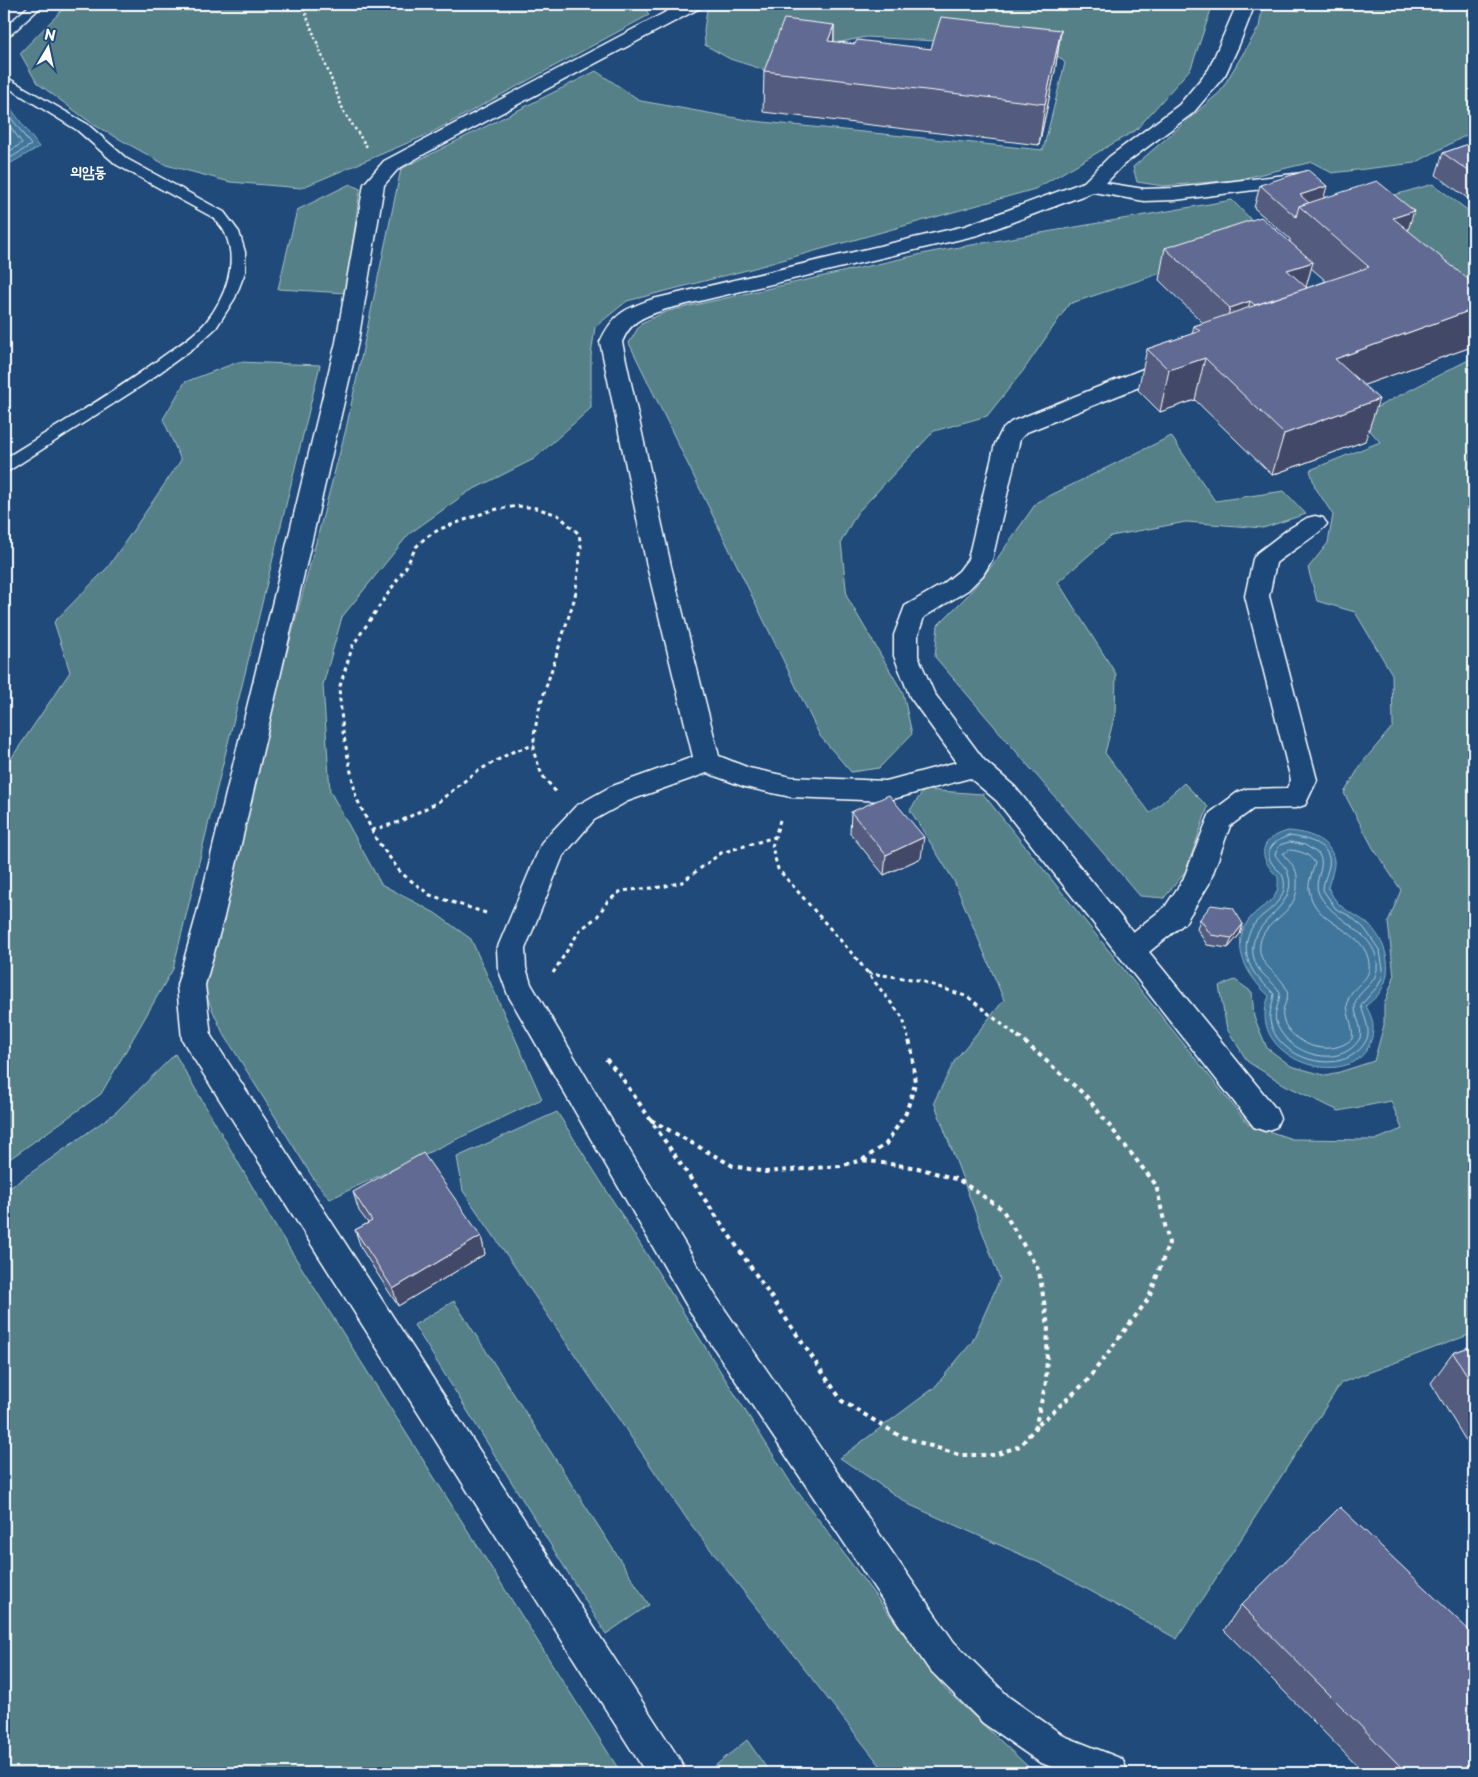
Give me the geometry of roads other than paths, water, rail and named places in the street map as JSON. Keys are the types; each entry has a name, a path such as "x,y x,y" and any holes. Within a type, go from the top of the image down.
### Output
{"street":[{"path":"667,1773 197,1039 191,985 210,917 347,342 374,184 390,165 694,4"},
{"path":"706,762 660,566 613,352 611,342 617,327 630,315 660,304 971,231 1091,186 1116,161 1186,109 1218,71 1246,4"},
{"path":"1091,186 1144,195 1175,194 1307,178"},
{"path":"1196,356 1019,427 1010,435 1006,444 980,560 973,572 953,590 914,612 906,635 906,656 923,697 975,767 1006,794 1265,1118"},
{"path":"1131,950 1175,915 1195,884 1219,820 1247,800 1296,798 1304,780 1258,596 1265,559 1295,536 1315,524"},
{"path":"975,767 886,791 791,787 745,777 706,762 619,794 584,813 552,850 511,949 512,968 518,987 696,1293 941,1655 996,1710 1052,1748 1109,1772"}],"lane":[{"path":"4,34 38,4"},
{"path":"4,80 82,127 122,162 151,179 189,197 218,215 232,232 238,252 238,272 228,298 210,325 190,344 138,381 4,466"}],"water":[{"path":"4,102 39,147 4,167"},
{"path":"1288,831 1310,835 1328,847 1334,860 1328,887 1330,892 1341,906 1370,926 1376,933 1385,951 1387,969 1383,988 1366,1006 1373,1023 1370,1043 1359,1058 1343,1066 1323,1067 1303,1062 1285,1052 1271,1037 1265,1018 1269,996 1254,979 1243,959 1241,937 1245,926 1252,916 1271,900 1277,892 1278,877 1266,863 1264,856 1266,844 1278,834"}],"district":[{"name":"의암동","path":"88,170"}]}
